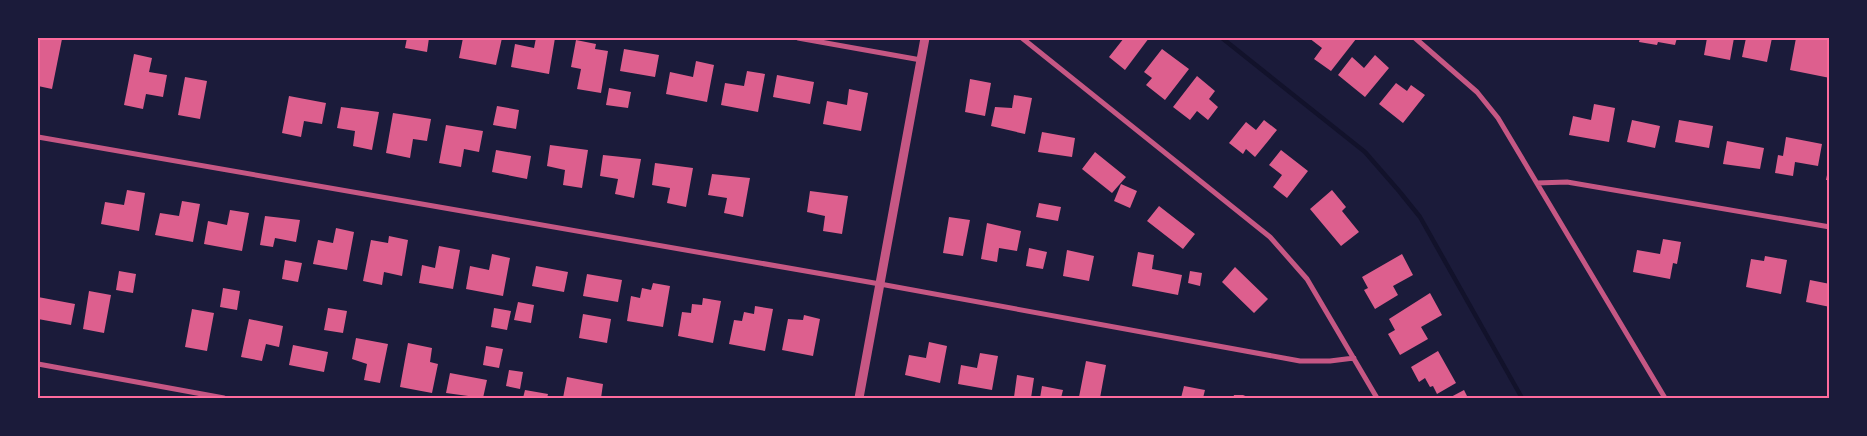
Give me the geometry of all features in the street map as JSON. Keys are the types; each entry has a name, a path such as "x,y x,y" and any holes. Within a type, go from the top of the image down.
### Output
{"street":[{"path":"798,38 921,60"},
{"path":"859,398 925,38"},
{"path":"1022,38 1270,237 1307,279 1377,398"},
{"path":"1415,38 1477,92 1498,118 1665,398"},
{"path":"38,137 880,284 1300,361 1330,361 1354,358"},
{"path":"1537,182 1567,182 1830,227"},
{"path":"38,364 224,398"}],"building":[{"path":"38,38 62,39 52,89 38,86"},
{"path":"407,38 429,38 427,52 405,48"},
{"path":"463,38 502,38 496,65 459,58"},
{"path":"536,38 555,38 549,74 511,67 515,44 534,48"},
{"path":"1124,38 1149,38 1125,70 1109,57"},
{"path":"1309,38 1356,39 1331,71 1314,59 1322,48"},
{"path":"1640,38 1677,38 1675,45 1658,42 1657,45 1639,42"},
{"path":"1707,38 1734,38 1730,60 1704,55"},
{"path":"1746,38 1772,38 1767,62 1742,57"},
{"path":"1796,38 1830,38 1830,78 1790,70"},
{"path":"576,40 596,44 595,49 608,51 601,93 577,89 581,69 571,67"},
{"path":"624,49 659,55 655,77 620,71"},
{"path":"1162,49 1189,69 1165,100 1146,85 1152,78 1144,72"},
{"path":"134,54 152,58 149,72 167,75 163,97 146,94 143,109 124,105"},
{"path":"1375,55 1389,68 1365,97 1338,75 1352,57 1364,68"},
{"path":"696,61 714,65 707,102 666,94 670,72 693,77"},
{"path":"747,71 765,74 758,112 721,105 725,83 744,86"},
{"path":"777,75 814,82 810,104 773,97"},
{"path":"1197,76 1215,91 1209,99 1218,107 1208,120 1197,111 1190,120 1173,107"},
{"path":"185,77 207,81 200,119 178,115"},
{"path":"970,79 991,83 985,116 965,112"},
{"path":"1396,83 1407,91 1411,85 1425,95 1403,123 1379,104"},
{"path":"609,88 631,92 628,108 606,105"},
{"path":"849,89 868,93 861,131 823,124 827,101 847,105"},
{"path":"1014,95 1032,98 1025,134 991,126 995,107 1012,108"},
{"path":"289,96 326,103 322,124 304,121 301,137 282,133"},
{"path":"1594,104 1615,108 1609,142 1569,135 1573,116 1591,120"},
{"path":"497,106 519,110 516,129 493,125"},
{"path":"341,107 379,112 372,150 353,146 355,131 337,128"},
{"path":"393,113 431,119 427,141 413,139 410,158 386,153"},
{"path":"1264,120 1277,130 1255,157 1246,149 1243,154 1229,143 1246,122 1256,130"},
{"path":"1632,120 1660,126 1655,148 1627,142"},
{"path":"1679,120 1713,126 1709,148 1675,142"},
{"path":"446,125 483,131 479,152 464,149 461,167 439,163"},
{"path":"1042,132 1075,138 1072,157 1038,152"},
{"path":"1786,137 1822,144 1818,166 1795,162 1793,176 1775,173 1778,155 1783,156"},
{"path":"1727,141 1764,148 1760,169 1723,164"},
{"path":"550,145 588,150 582,188 563,185 565,170 547,166"},
{"path":"496,150 531,156 527,179 492,172"},
{"path":"1281,150 1308,171 1287,198 1273,187 1282,175 1269,165"},
{"path":"1095,152 1126,177 1112,193 1082,169"},
{"path":"603,155 641,159 634,198 615,194 618,179 600,176"},
{"path":"655,163 693,168 686,207 667,203 670,188 652,185"},
{"path":"1829,165 1830,180 1826,180"},
{"path":"712,174 750,178 743,217 724,213 727,198 708,195"},
{"path":"1121,184 1137,191 1130,208 1114,201"},
{"path":"127,190 145,193 139,231 101,224 105,202 124,205"},
{"path":"1332,190 1346,207 1342,211 1359,232 1341,246 1310,209"},
{"path":"810,191 848,196 842,234 823,231 825,216 807,212"},
{"path":"182,201 200,204 193,242 155,235 160,213 179,216"},
{"path":"1039,203 1061,207 1058,221 1036,217"},
{"path":"1159,206 1195,234 1183,249 1147,221"},
{"path":"230,210 249,213 242,251 204,244 208,221 227,225"},
{"path":"265,216 300,220 296,242 275,238 273,247 260,245"},
{"path":"949,217 970,220 963,256 943,253"},
{"path":"987,223 1021,231 1017,251 999,248 997,262 981,259"},
{"path":"336,228 354,232 347,270 313,264 318,240 333,243"},
{"path":"389,236 408,240 402,276 384,272 382,285 363,281 371,240 388,243"},
{"path":"1663,239 1681,242 1677,264 1673,263 1670,279 1633,272 1637,250 1660,254"},
{"path":"439,246 460,250 453,289 419,283 422,265 435,268"},
{"path":"1029,248 1047,252 1043,269 1026,266"},
{"path":"1067,250 1094,256 1089,281 1063,276"},
{"path":"1138,252 1154,255 1152,269 1182,275 1178,295 1132,286"},
{"path":"492,254 510,258 503,296 466,289 470,266 489,270"},
{"path":"1402,254 1413,275 1393,286 1398,295 1375,309 1364,290 1368,288 1362,277"},
{"path":"1765,256 1787,260 1781,294 1746,287 1751,259 1764,261"},
{"path":"285,260 302,263 298,282 282,279"},
{"path":"536,266 568,272 564,292 532,286"},
{"path":"1235,267 1268,299 1254,313 1222,282"},
{"path":"119,271 136,274 133,293 116,290"},
{"path":"1190,271 1202,273 1200,286 1188,283"},
{"path":"587,274 622,280 618,302 583,296"},
{"path":"1810,280 1830,284 1830,307 1806,302"},
{"path":"653,283 670,286 663,327 627,321 631,296 640,298 642,288 651,290"},
{"path":"223,288 240,291 237,310 220,307"},
{"path":"89,291 111,295 104,333 83,329"},
{"path":"1430,293 1442,315 1421,327 1428,339 1400,355 1388,334 1395,330 1389,319"},
{"path":"38,297 75,304 71,325 38,319"},
{"path":"703,298 721,301 713,343 678,336 682,312 691,313 692,304 702,305"},
{"path":"518,302 534,305 531,323 514,320"},
{"path":"755,306 773,309 765,351 729,344 734,320 742,321 744,312 754,314"},
{"path":"328,308 347,311 343,333 324,330"},
{"path":"494,308 511,311 507,330 491,327"},
{"path":"192,309 214,313 207,351 185,347"},
{"path":"583,314 611,319 607,343 579,338"},
{"path":"804,315 820,319 813,356 782,350 788,319 803,320"},
{"path":"249,319 283,326 279,347 266,344 262,361 241,357"},
{"path":"356,338 388,344 380,383 364,380 367,364 352,359"},
{"path":"929,342 947,346 940,383 905,375 909,355 926,358"},
{"path":"408,343 432,348 430,362 438,364 432,393 400,387"},
{"path":"293,345 328,352 324,372 289,365"},
{"path":"486,346 503,349 499,368 483,365"},
{"path":"1438,351 1456,383 1437,394 1433,386 1430,387 1425,378 1419,382 1411,367"},
{"path":"980,353 998,356 992,390 958,384 961,365 977,368"},
{"path":"1086,361 1106,365 1100,398 1079,397"},
{"path":"509,370 523,372 520,389 506,386"},
{"path":"450,373 487,380 483,398 446,393"},
{"path":"1017,375 1034,378 1031,398 1014,397"},
{"path":"567,377 603,384 601,398 563,398"},
{"path":"1042,386 1063,390 1061,398 1040,398"},
{"path":"1184,386 1205,390 1203,398 1181,398"},
{"path":"525,390 548,394 547,398 523,398"},
{"path":"1464,390 1468,398 1449,398"},
{"path":"1234,395 1243,395 1250,398 1233,398"}],"waterway":[{"path":"1222,38 1365,152 1399,191 1420,217 1522,398"}]}
